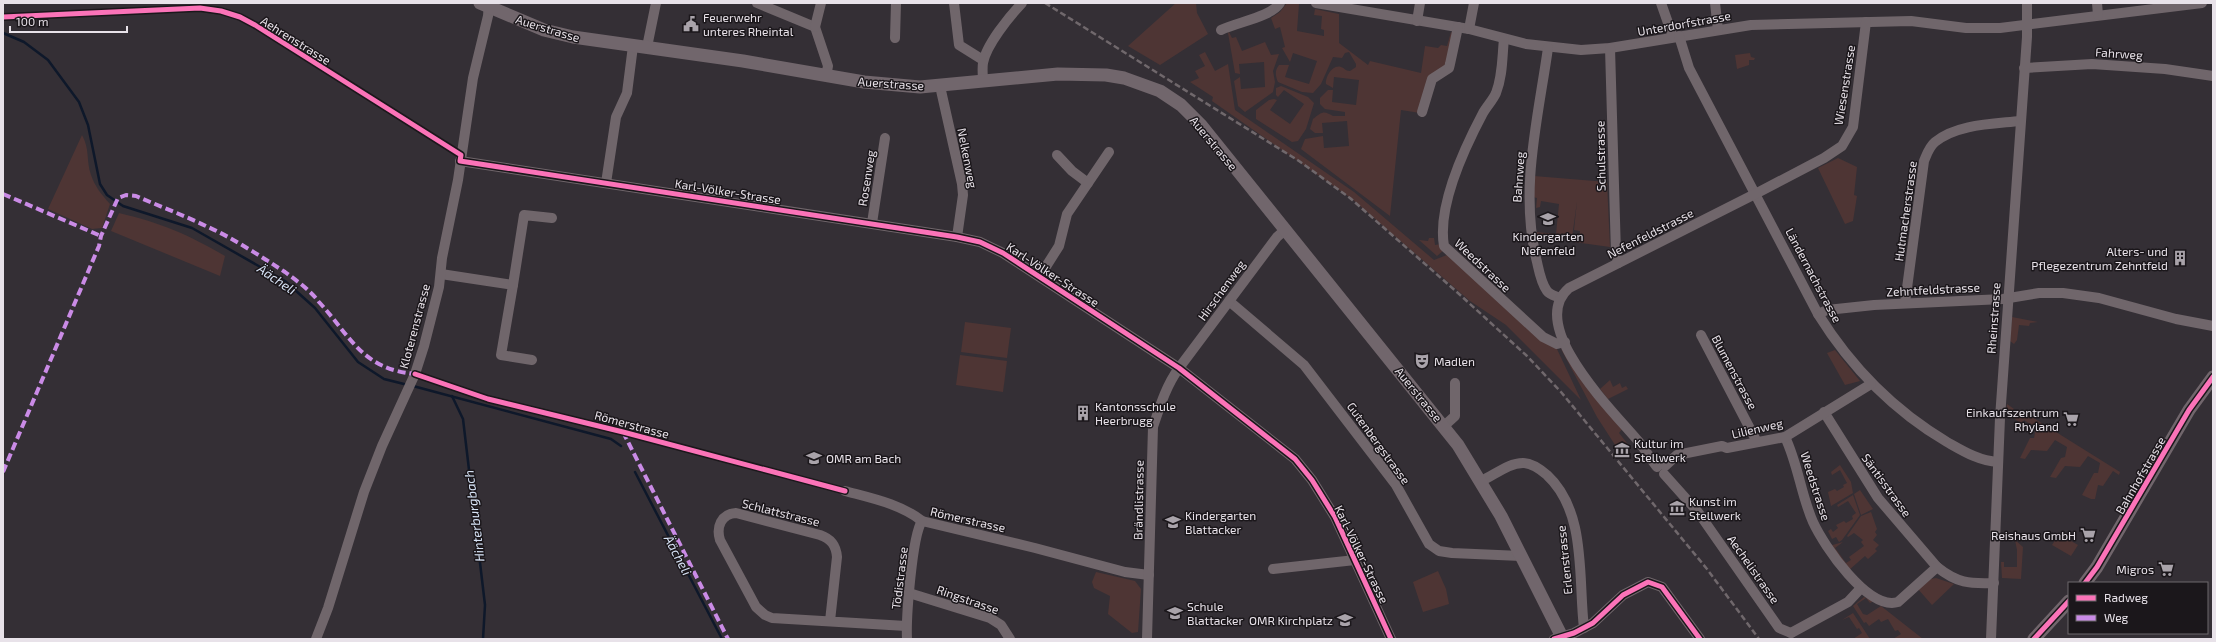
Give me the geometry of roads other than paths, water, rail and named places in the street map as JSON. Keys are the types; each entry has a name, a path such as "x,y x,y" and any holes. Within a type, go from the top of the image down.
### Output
{"main road":[{"name":"Auerstrasse","path":"486,4 553,32 593,41 743,61 826,76 900,86 940,86 1058,74 1106,75 1124,78 1160,91 1181,105 1201,125 1444,426 1481,481 1521,556 1559,638"},
{"name":"Bahnhofstrasse","path":"2086,582 2097,567 2189,410 2213,378"},
{"path":"2034,639 2068,602"}],"street":[{"path":"647,47 656,3"},
{"path":"757,3 815,27"},
{"path":"821,3 815,27 828,66 826,76"},
{"path":"895,38 896,3"},
{"path":"954,3 959,45 983,60"},
{"path":"983,82 983,60 995,39 1022,3"},
{"path":"1221,30 1250,18 1266,15 1276,9 1280,3"},
{"name":"Unterdorfstrasse","path":"1316,3 1470,29 1504,39 1548,48 1581,50 1610,48 1676,36 1751,25 1927,22 1979,28 2027,24 2202,3"},
{"path":"1417,21 1420,3"},
{"path":"1470,29 1474,3"},
{"name":"Ländernachstrasse","path":"1661,3 1689,68 1818,314 1839,345 1871,384 1899,409 1933,433 1983,460 1998,462"},
{"path":"1716,3 1718,30"},
{"name":"Rheinstrasse","path":"1993,638 1998,462 2027,24 2027,3"},
{"path":"2097,3 2098,15"},
{"name":"Kloterenstrasse","path":"316,639 328,608 367,485 412,380 424,346 441,274 442,258 460,161 475,64 488,16 486,4"},
{"name":"Wiesenstrasse","path":"1755,194 1838,150 1846,141 1853,127 1866,22"},
{"path":"1422,112 1432,79 1448,68 1450,64 1458,27"},
{"name":"Weedstrasse","path":"1504,39 1502,68 1496,93 1484,112 1458,167 1448,196 1443,238 1448,250 1543,337 1557,344 1565,342"},
{"path":"606,183 616,117 627,93 633,46"},
{"name":"Bahnweg","path":"1548,48 1528,187 1529,217 1534,249 1542,283 1550,294 1560,298"},
{"name":"Schulstrasse","path":"1610,48 1613,180 1616,254 1618,262"},
{"name":"Fahrweg","path":"2024,68 2092,64 2165,69 2213,76"},
{"name":"Nelkenweg","path":"940,86 943,107 962,184 963,195 957,237"},
{"name":"Hutmacherstrasse","path":"1905,303 1924,161 1928,150 1934,142 1956,132 1977,126 2020,121"},
{"name":"Rosenweg","path":"872,223 885,138"},
{"name":"Karl-Völker-Strasse","path":"1040,276 1059,246 1067,214 1109,152"},
{"path":"1057,155 1072,171 1088,183"},
{"name":"Karl-Völker-Strasse","path":"460,161 957,237 980,242 1004,253 1179,368 1295,459 1312,480 1335,517 1392,639"},
{"name":"Nefenfeldstrasse","path":"1560,298 1568,288 1755,194"},
{"path":"532,360 501,355 524,214 552,218"},
{"name":"Hirschenweg","path":"1179,368 1277,237 1286,229"},
{"path":"441,274 513,285"},
{"name":"Zehntfeldstrasse","path":"1818,314 1827,310 1905,303 2008,297 2039,293 2076,294 2213,326"},
{"name":"Aechelistrasse","path":"1560,298 1557,305 1557,319 1565,342 1584,377 1698,512 1779,628 1791,636"},
{"name":"Gutenbergstrasse","path":"1229,300 1304,365 1396,485 1429,544 1439,551 1452,553 1521,556"},
{"name":"Blumenstrasse","path":"1701,335 1757,442"},
{"name":"Brändlistrasse","path":"1147,639 1153,427 1167,386 1179,368"},
{"path":"1444,426 1455,416 1455,383"},
{"name":"Lilienweg","path":"1662,469 1677,455 1687,452 1785,437 1871,384"},
{"name":"Säntisstrasse","path":"1824,412 1878,498 1937,567 1955,580 1973,583 1994,583"},
{"name":"Weedstrasse","path":"1785,437 1805,501 1819,534 1861,588 1883,602 1891,604 1898,602 1937,567"},
{"name":"Erlenstrasse","path":"1481,481 1514,464 1525,463 1539,468 1556,483 1566,498 1575,527 1584,628"},
{"name":"Römerstrasse","path":"845,491 881,501 913,514 922,521 1035,548 1125,572 1150,575"},
{"name":"Schlattstrasse","path":"830,621 837,557 836,547 830,539 736,513 723,519 718,530 720,540 760,612 772,618 906,626"},
{"name":"Tödistrasse","path":"907,639 906,626 909,593 917,533 922,521"},
{"path":"1273,569 1355,560"},
{"path":"1559,638 1574,634 1602,617 1623,595 1648,582 1662,587 1700,639"},
{"path":"1791,636 1848,602 1861,588"},
{"name":"Ringstrasse","path":"909,593 990,618 1001,625 1010,639"}],"waterway":[{"name":"Äächeli","path":"3,33 24,42 48,60 79,102 88,125 100,184 107,195 123,206 192,228 285,281 315,308 358,362 384,379 408,385"},
{"name":"Äächeli","path":"413,386 611,439 621,446"},
{"name":"Hinterburgbach","path":"452,396 463,419 485,605 483,639"},
{"name":"Äächeli","path":"635,472 722,639"}],"railway":[{"path":"1045,3 1299,161 1350,198 1458,293 1527,356 1561,392 1707,569 1759,639"}],"place":[{"name":"Feuerwehr unteres Rheintal","path":"691,24"},
{"name":"Kindergarten Nefenfeld","path":"1548,219"},
{"name":"Alters- und Pflegezentrum Zehntfeld","path":"2180,258"},
{"name":"Madlen","path":"1422,361"},
{"name":"Kantonsschule Heerbrugg","path":"1083,413"},
{"name":"Einkaufszentrum Rhyland","path":"2071,419"},
{"name":"Kultur im Stellwerk","path":"1622,450"},
{"name":"OMR am Bach","path":"814,458"},
{"name":"Kunst im Stellwerk","path":"1677,508"},
{"name":"Kindergarten Blattacker","path":"1173,522"},
{"name":"Reishaus GmbH","path":"2088,535"},
{"name":"Migros","path":"2166,569"},
{"name":"Schule Blattacker","path":"1175,613"},
{"name":"OMR Kirchplatz","path":"1345,620"}]}
